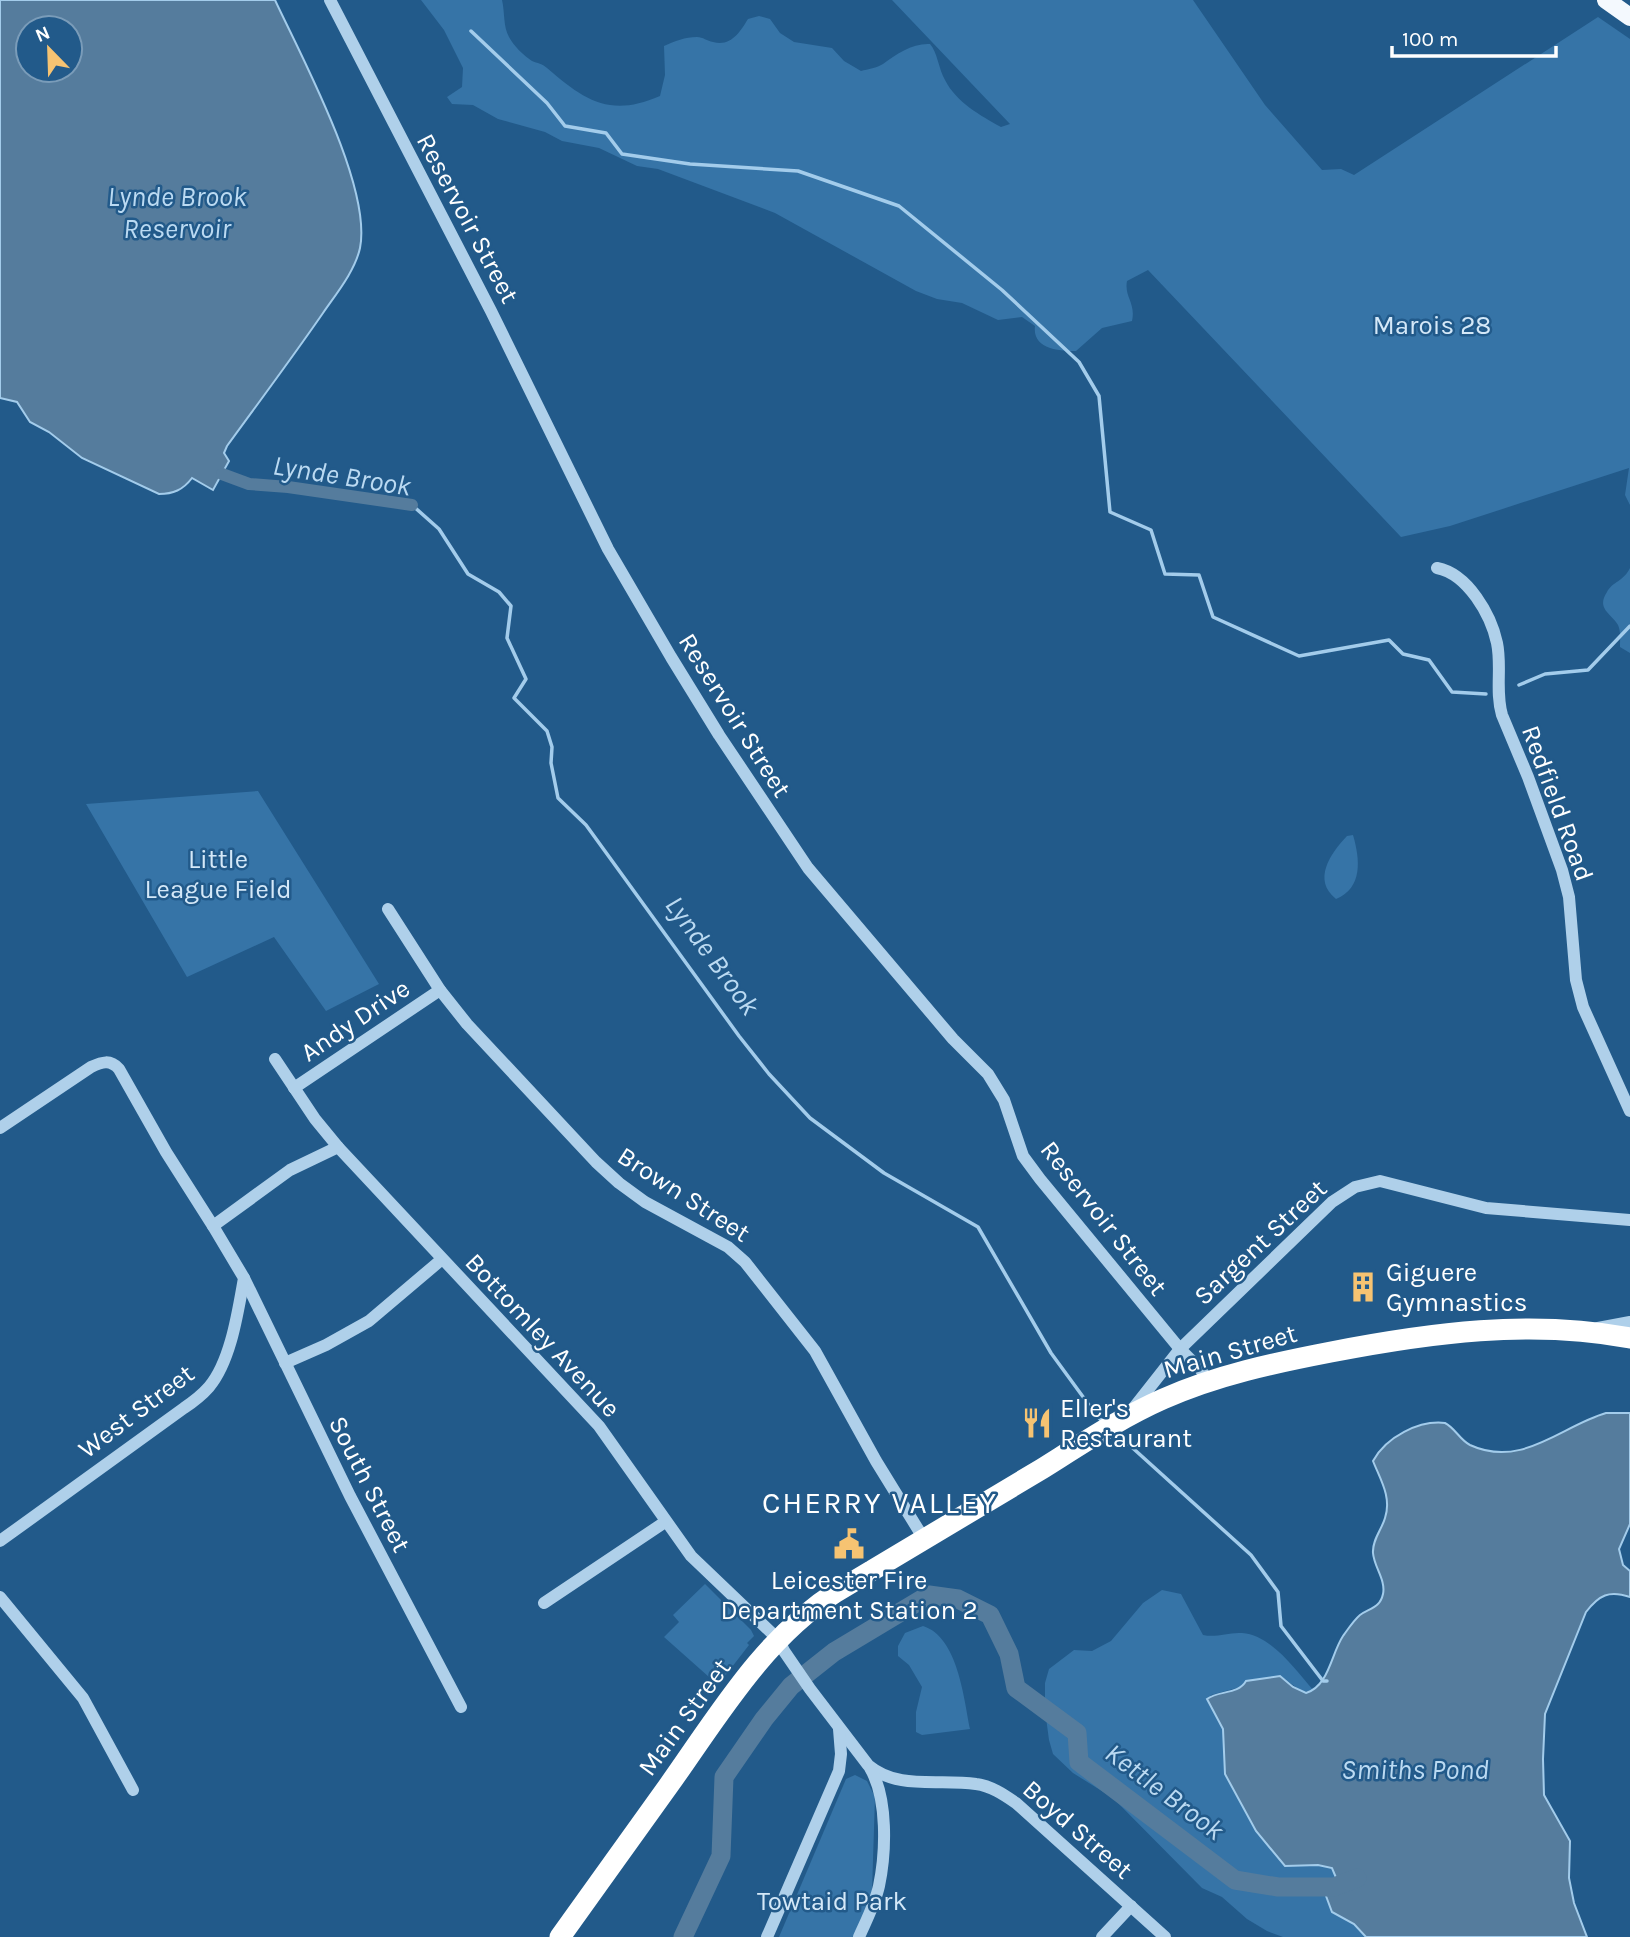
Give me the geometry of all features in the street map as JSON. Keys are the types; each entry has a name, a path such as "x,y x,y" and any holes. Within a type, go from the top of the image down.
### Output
{"highway":[{"name":"Main Street","path":"560,1937 722,1707 779,1640 819,1603 1113,1426 1162,1399 1271,1364 1433,1334 1541,1330 1630,1338"}],"main road":[{"path":"1606,0 1630,17"}],"street":[{"name":"Reservoir Street","path":"330,0 491,311 608,549 712,724 814,876 953,1039 988,1074 1004,1100 1020,1149 1034,1171 1209,1382"},
{"name":"Redfield Road","path":"1437,568 1450,572 1467,586 1492,628 1497,644 1497,694 1502,715 1551,836 1567,889 1579,994 1630,1111"},
{"name":"Brown Street","path":"388,909 440,990 485,1046 607,1173 645,1202 728,1247 745,1262 816,1351 876,1461 924,1539"},
{"name":"Andy Drive","path":"294,1088 440,990"},
{"name":"Bottomley Avenue","path":"275,1059 338,1146 441,1260 599,1426 691,1556 779,1640 797,1671 868,1765"},
{"path":"0,1128 91,1067 114,1063 244,1278"},
{"path":"213,1226 290,1170 338,1146"},
{"name":"Sargent Street","path":"1113,1426 1180,1349 1332,1202 1363,1184 1380,1181 1486,1208 1630,1220"},
{"path":"285,1363 326,1345 369,1321 441,1260"},
{"name":"South Street","path":"244,1278 350,1496 461,1707"},
{"name":"West Street","path":"0,1541 192,1403 210,1386 231,1339 244,1278"},
{"path":"1584,1332 1630,1322"},
{"path":"544,1603 665,1522"},
{"path":"0,1597 82,1698 134,1790"},
{"path":"767,1937 839,1772 839,1729"},
{"path":"859,1937 879,1886 882,1850 882,1798 868,1765"},
{"name":"Boyd Street","path":"868,1765 880,1773 900,1780 976,1784 999,1792 1016,1803 1165,1937"},
{"path":"1102,1937 1130,1906"}],"green space":[{"name":"Marois 28","path":"421,0 502,0 507,33 522,53 586,97 612,105 642,102 660,96 665,75 664,46 693,37 725,42 738,33 748,19 759,16 770,19 780,33 794,42 832,48 844,61 861,71 881,65 911,47 930,44 950,88 962,102 1001,127 1010,124 892,0 1193,0 1265,105 1322,170 1341,169 1354,175 1598,17 1630,39 1630,505 1625,495 1629,468 1450,526 1401,537 1148,270 1127,281 1132,321 1102,328 1076,351 1048,347 1038,340 1035,326 1022,317 998,320 962,303 937,299 916,291 775,213 658,169 637,166 599,148 562,141 545,132 498,119 473,105 452,104 447,97 462,87 463,68 444,30"},
{"path":"1630,568 1630,653 1620,647 1619,627 1603,603 1609,589 1625,576"},
{"name":"Little League Field","path":"258,791 379,984 326,1011 274,937 187,977 86,804"},
{"path":"1353,835 1358,863 1355,880 1345,894 1336,899 1325,884 1326,867 1341,843 1347,836"},
{"path":"705,1584 754,1636 718,1685 664,1637 679,1622 673,1615"},
{"path":"1162,1590 1181,1594 1203,1635 1242,1633 1263,1640 1282,1654 1313,1690 1303,1692 1280,1676 1211,1695 1208,1702 1223,1729 1225,1774 1285,1866 1332,1868 1337,1879 1326,1894 1332,1912 1355,1924 1366,1937 1283,1937 1267,1931 1247,1919 1222,1897 1202,1888 1113,1798 1073,1773 1053,1754 1045,1710 1045,1683 1049,1669 1074,1650 1092,1651 1111,1641 1143,1603"},
{"path":"923,1626 935,1632 952,1656 962,1686 970,1729 922,1735 916,1732 916,1712 922,1687 909,1665 898,1656 898,1646 905,1633"},
{"name":"Towtaid Park","path":"855,1775 867,1781 875,1797 872,1891 861,1924 853,1937 779,1937 846,1779"}],"water":[{"name":"Lynde Brook Reservoir","path":"0,0 275,0 317,88 345,158 356,192 361,222 360,248 350,274 227,446 224,453 229,461 213,490 192,478 177,490 159,494 82,458 49,432 30,422 17,402 0,398"},
{"name":"Smiths Pond","path":"1606,1413 1630,1413 1630,1524 1619,1549 1623,1565 1630,1571 1630,1597 1610,1594 1600,1598 1586,1612 1545,1714 1543,1759 1544,1795 1570,1841 1569,1878 1574,1903 1587,1937 1366,1937 1354,1924 1332,1912 1326,1896 1337,1880 1332,1868 1318,1865 1285,1866 1256,1831 1225,1774 1223,1729 1207,1699 1238,1688 1246,1681 1280,1676 1306,1693 1314,1689 1325,1677 1339,1643 1351,1625 1360,1615 1380,1602 1383,1589 1373,1548 1385,1518 1387,1503 1373,1461 1395,1438 1414,1427 1445,1423 1470,1445 1489,1451 1507,1452 1541,1443"}],"waterway":[{"path":"471,31 547,103 565,126 606,133 622,154 690,164 798,171 899,206 1002,290 1079,362 1099,396 1110,512 1151,530 1165,574 1199,575 1213,617 1299,656 1389,640 1403,654 1429,660 1452,692 1486,694"},
{"name":"Lynde Brook","path":"222,474 249,484 412,505"},
{"name":"Lynde Brook","path":"412,505 439,529 468,574 499,592 511,606 507,638 526,679 514,698 547,731 552,747 551,763 558,798 586,825 739,1036 769,1074 810,1118 884,1173 978,1227 1051,1353 1104,1423"},
{"path":"1519,685 1545,674 1588,670 1630,626"},
{"name":"Lynde Brook","path":"1115,1432 1251,1555 1278,1592 1281,1626 1323,1681 1327,1681"},
{"name":"Kettle Brook","path":"683,1937 721,1856 724,1777 764,1719 791,1686 834,1652 929,1595 958,1599 990,1615 1009,1654 1016,1688 1077,1733 1079,1762 1235,1880 1278,1887 1334,1887 1357,1878"}],"place":[{"name":"Giguere Gymnastics","path":"1363,1287"},
{"name":"Eller's Restaurant","path":"1037,1423"},
{"name":"Leicester Fire Department Station 2","path":"849,1544"}],"district":[{"name":"CHERRY VALLEY","path":"880,1503"}]}
